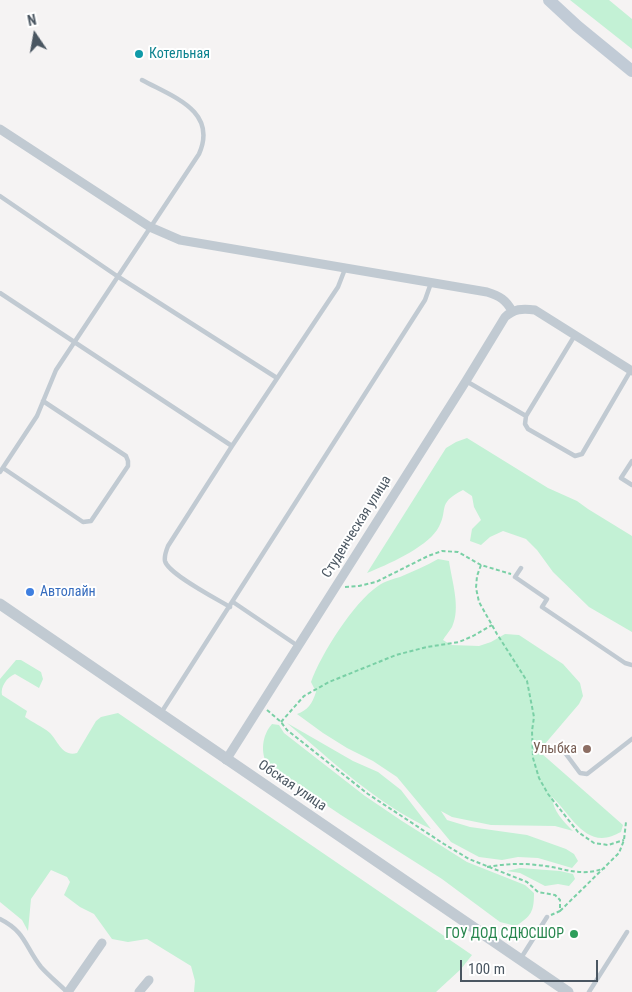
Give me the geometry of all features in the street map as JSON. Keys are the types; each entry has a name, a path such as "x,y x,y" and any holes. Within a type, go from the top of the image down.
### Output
{"main road":[{"path":"549,0 577,26 632,71"}],"street":[{"path":"0,129 168,237 345,269 488,292 498,295 507,301 512,311 524,308 535,310 632,371"},
{"name":"Студенческая улица","path":"226,760 466,381 500,323 512,311"},
{"name":"Обская улица","path":"0,604 568,992"},
{"path":"68,992 102,942"},
{"path":"139,992 148,980"}],"lane":[{"path":"43,401 126,456 128,461 128,466 92,521 88,523 83,522 1,470 36,416 56,370 204,144 205,134 198,115 191,108 142,80"},
{"path":"0,196 117,276 277,378"},
{"path":"298,646 232,605 176,574 168,567 165,561 165,554 168,546 232,446 338,287 345,269"},
{"path":"160,714 232,605 425,300 431,283"},
{"path":"0,293 232,446"},
{"path":"575,335 526,416 524,424 528,428 575,456 582,454 632,371"},
{"path":"466,381 526,416"},
{"path":"632,460 621,478 632,485"},
{"path":"521,568 516,577 547,599 542,607 625,663 632,665"},
{"path":"560,746 580,772 587,774 632,738"},
{"path":"520,960 547,917"},
{"path":"0,919 13,926 24,938 42,967 68,992"},
{"path":"589,992 627,932"}],"path":[{"path":"335,587 359,586 376,582 442,551 458,552 481,565 507,572 516,577"},
{"path":"481,565 476,588 479,602 527,681 534,717 532,731 533,758 539,778 548,794 578,832 594,844 608,845 624,840"},
{"path":"281,722 304,696 329,682 396,655 427,647 459,642 492,625"},
{"path":"261,705 281,722 287,730 368,794 469,859 527,882 538,892 554,895 560,900 560,911"},
{"path":"547,917 560,911 619,853 624,840 626,822"},
{"path":"487,867 521,864 592,873 605,868"}],"green space":[{"path":"570,0 609,0 632,19 632,49"},
{"path":"467,438 548,488 577,501 632,536 632,632 589,607 553,572 537,550 526,539 503,531 490,537 481,545 470,541 472,529 481,520 474,507 472,496 463,490 449,499 444,508 441,523 431,537 405,555 367,573 446,448"},
{"path":"438,559 449,561 456,603 455,620 443,640 451,645 479,646 505,634 519,635 563,664 580,683 583,696 579,704 544,745 541,753 623,825 621,832 614,835 604,838 594,837 580,828 552,797 556,811 573,831 555,826 491,825 452,817 441,811 447,820 470,827 527,835 566,849 574,854 578,861 572,868 538,858 518,857 502,860 479,857 451,842 397,777 323,733 297,714 304,711 311,703 316,692 311,682 322,657 339,630 359,604 381,584"},
{"path":"16,660 21,660 41,672 43,679 39,688 15,674 9,677 5,683 2,695 27,711 25,717 50,733 64,751 72,754 77,753 96,721 101,717 118,713 472,955 461,969 436,992 194,992 195,981 191,966 147,939 128,942 112,939 94,914 80,907 64,895 70,882 67,877 51,870 31,899 28,931 22,920 0,902 0,679"},
{"path":"287,723 353,761 378,772 401,790 431,829 411,819 374,794 338,767"},
{"path":"272,724 279,725 284,733 365,796 402,821 467,862 525,885 534,893 531,913 516,926 500,922 442,879 268,766 265,761 263,744 266,733"},
{"path":"520,868 560,871 573,874 575,879 569,886 558,884 545,886 520,873 507,871"}],"place":[{"name":"Котельная","path":"139,54"},
{"name":"Автолайн","path":"30,592"},
{"name":"Улыбка","path":"587,749"},
{"name":"ГОУ ДОД СДЮСШОР","path":"574,934"}]}
